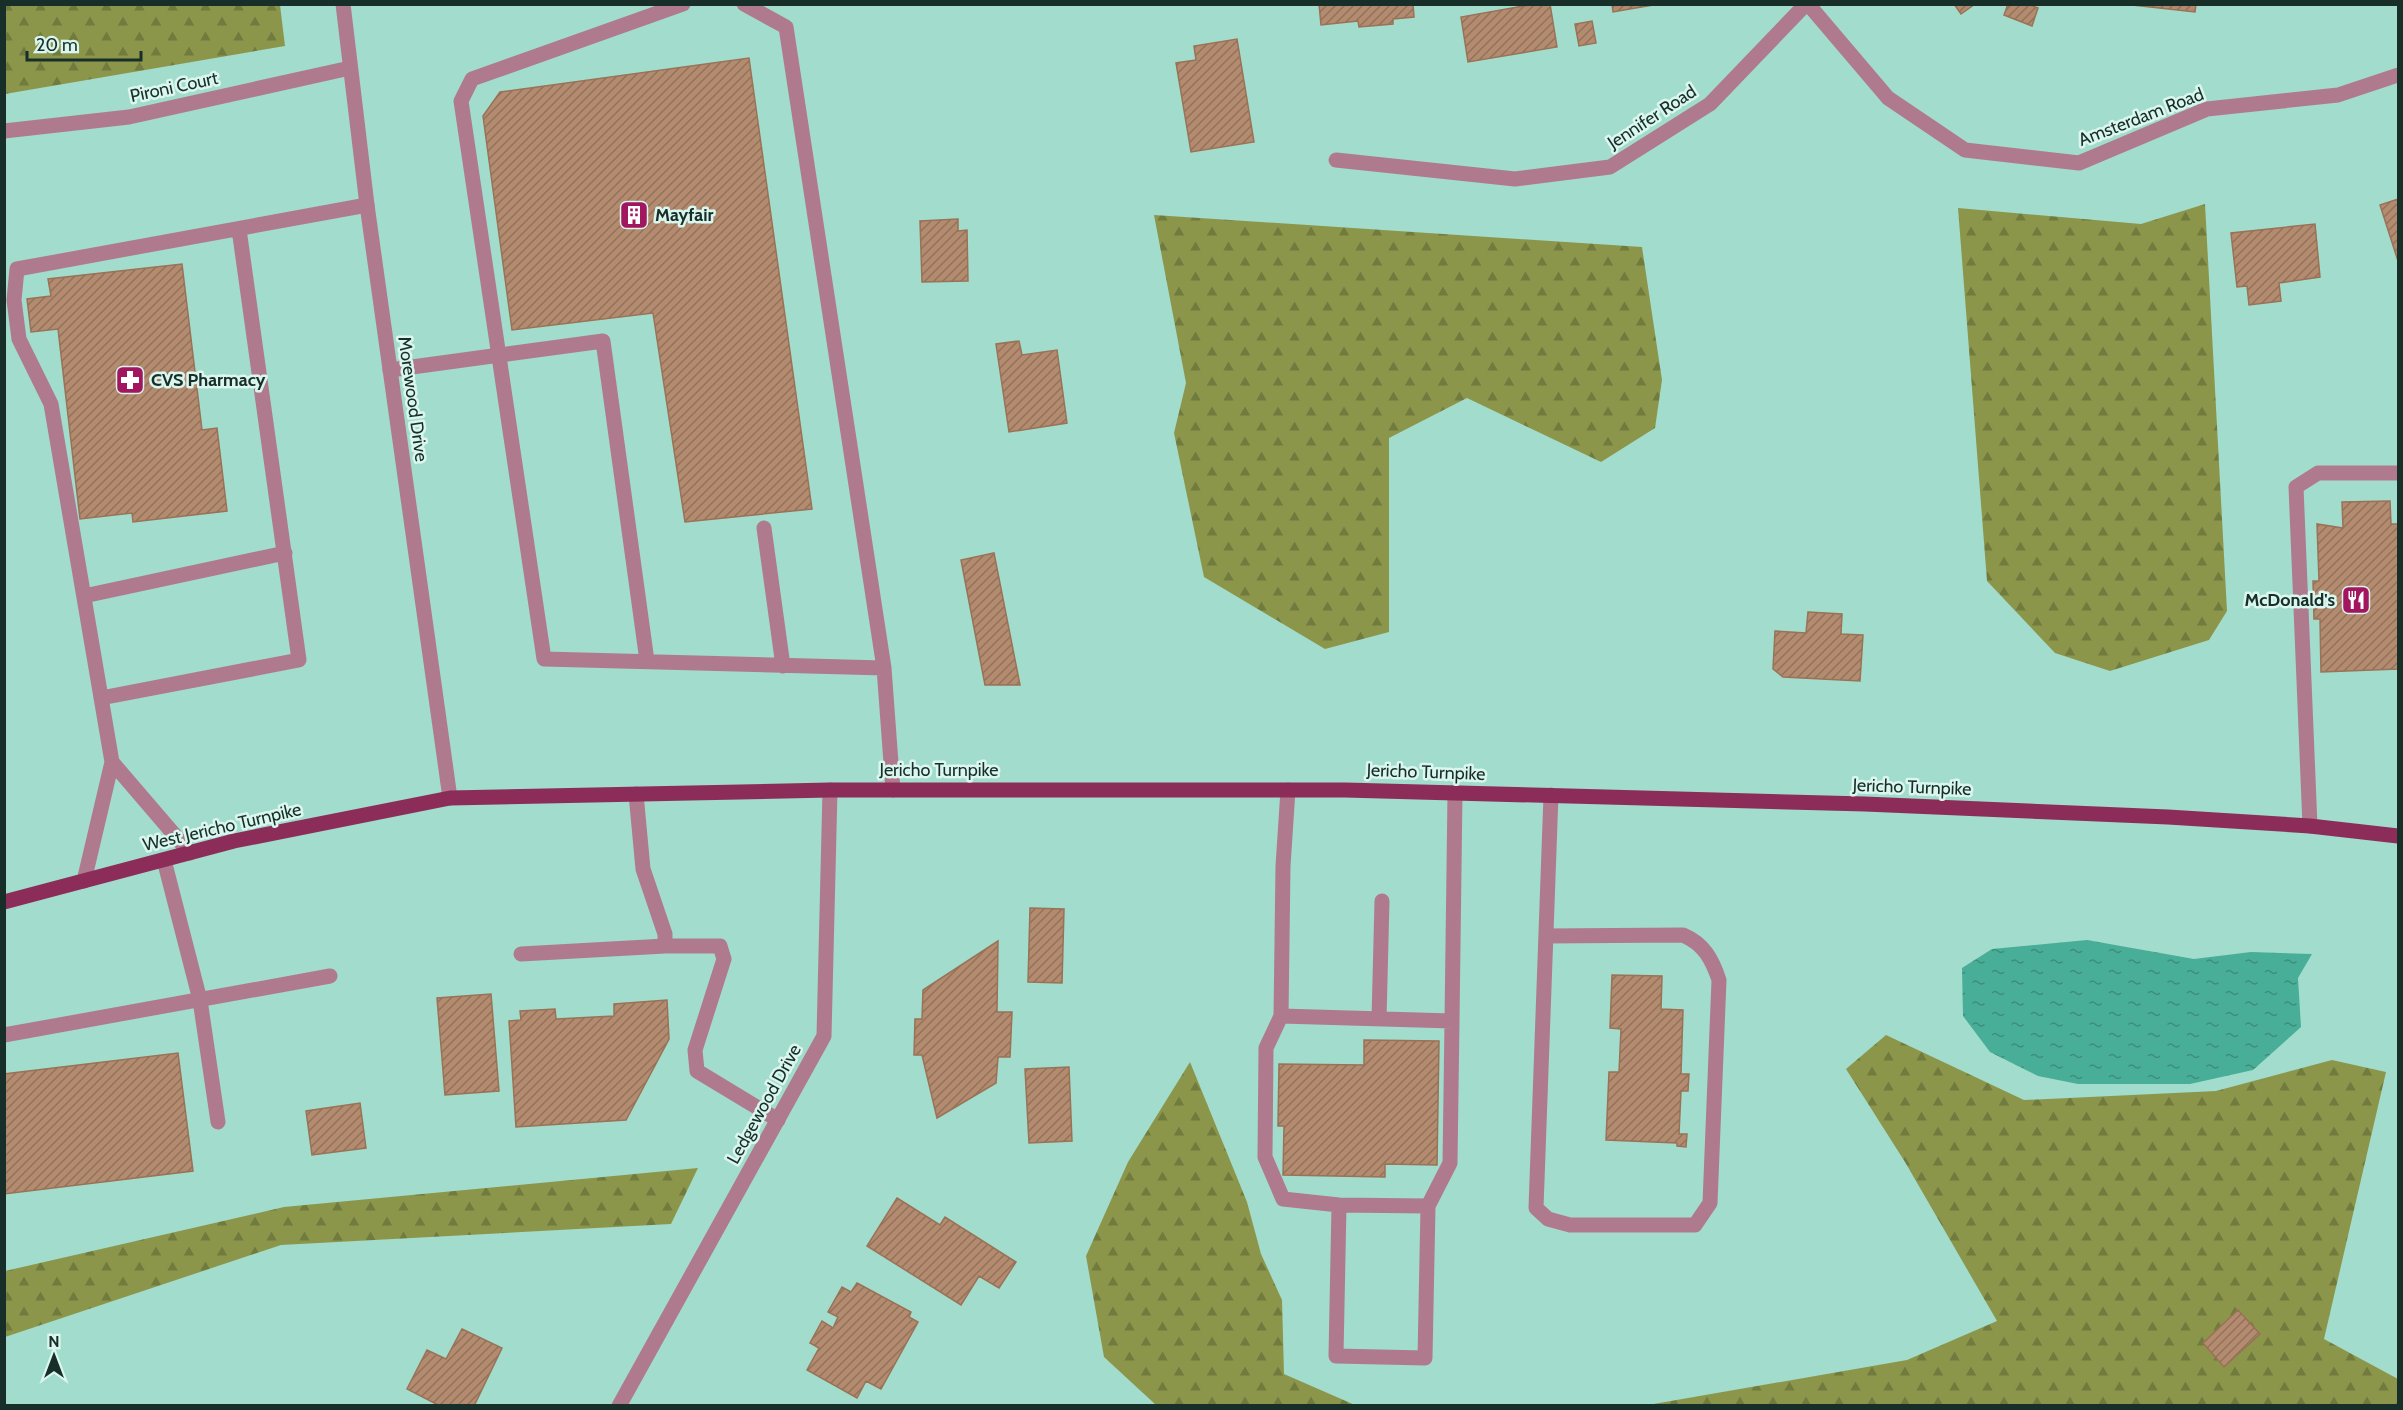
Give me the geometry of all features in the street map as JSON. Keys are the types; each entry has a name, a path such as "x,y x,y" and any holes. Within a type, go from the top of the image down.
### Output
{"main road":[{"name":"Jericho Turnpike","path":"450,798 830,790 1288,790 1455,793 1865,804 2310,826 2398,836"},
{"name":"West Jericho Turnpike","path":"4,902 234,841 450,798"}],"street":[{"name":"Morewood Drive","path":"343,4 367,206 450,798"},
{"path":"683,4 472,79 460,101 543,659 884,668"},
{"path":"744,4 786,27 884,668 893,790"},
{"name":"Amsterdam Road","path":"1807,4 1888,98 1965,150 2079,163 2207,110 2338,95 2398,75"},
{"name":"Jennifer Road","path":"1336,160 1515,179 1610,167 1710,104 1807,4"},
{"name":"Pironi Court","path":"4,131 129,117 350,68"},
{"path":"84,881 111,762 51,404 19,339 14,300 16,269 367,206"},
{"path":"101,698 299,660 239,229"},
{"path":"390,370 603,341 647,661"},
{"path":"2310,826 2296,487 2318,473 2398,473"},
{"path":"764,528 783,666"},
{"path":"84,596 285,553"},
{"path":"111,762 190,853"},
{"name":"Ledgewood Drive","path":"619,1406 824,1036 830,790"},
{"path":"1288,790 1283,866 1281,1016 1266,1048 1265,1157 1283,1199 1340,1205 1428,1206"},
{"path":"1340,1205 1336,1356 1425,1358 1428,1206 1450,1163 1455,793"},
{"path":"636,794 643,869 665,933 665,945"},
{"path":"1546,936 1683,935 1695,940 1706,951 1714,966 1719,980 1710,1203 1695,1225 1570,1225 1548,1219 1536,1208 1551,795"},
{"path":"164,860 200,1000 218,1122"},
{"path":"1379,1019 1382,901"},
{"path":"520,954 665,945 720,946 724,959 694,1050 698,1071 777,1120"},
{"path":"4,1035 330,976"},
{"path":"1281,1016 1452,1021"}],"green space":[{"path":"5,4 280,5 285,46 5,94"},
{"path":"2205,204 2227,611 2209,640 2110,671 2055,653 1987,581 1958,208 2141,224"},
{"path":"1154,215 1642,247 1662,380 1655,428 1601,462 1467,398 1389,438 1389,632 1325,649 1204,577 1174,433 1186,383"},
{"path":"1886,1035 2024,1100 2216,1091 2332,1060 2386,1072 2324,1339 2398,1379 2398,1405 1642,1406 1907,1360 1997,1321 1905,1162 1846,1069"},
{"path":"1190,1062 1247,1202 1261,1254 1282,1300 1284,1374 1355,1405 1156,1405 1104,1357 1086,1256 1128,1162"},
{"path":"698,1168 671,1224 281,1245 5,1337 5,1271 284,1207"}],"water":[{"path":"2087,940 2194,959 2251,952 2312,954 2298,978 2301,1027 2253,1070 2190,1084 2078,1084 2038,1076 1990,1052 1963,1016 1962,968 1992,949"}],"building":[{"path":"1319,4 1413,4 1414,17 1393,19 1393,24 1359,27 1358,21 1321,25"},
{"path":"1535,4 1550,4 1557,47 1468,62 1461,17"},
{"path":"1612,4 1659,4 1613,12"},
{"path":"1954,4 1975,4 1961,14"},
{"path":"2008,4 2027,4 2038,8 2032,26 2004,15"},
{"path":"2123,4 2196,4 2195,12"},
{"path":"1592,21 1596,43 1579,46 1575,24"},
{"path":"1237,39 1254,142 1191,152 1176,63 1196,60 1194,46"},
{"name":"Mayfair","path":"749,58 812,509 685,522 653,313 512,330 483,116 500,92"},
{"path":"2398,199 2398,261 2380,205"},
{"path":"958,219 958,231 967,230 968,281 922,282 920,221"},
{"path":"2315,224 2320,277 2279,283 2281,301 2249,305 2247,286 2237,287 2231,233"},
{"name":"CVS Pharmacy","path":"182,264 202,430 217,428 227,511 133,522 132,513 80,519 58,329 31,332 27,299 51,296 48,279"},
{"path":"1019,341 1022,355 1057,350 1067,423 1009,432 996,344"},
{"name":"McDonald's","path":"2390,501 2391,524 2398,524 2398,669 2321,672 2320,619 2314,619 2313,581 2319,581 2317,524 2343,528 2342,502"},
{"path":"994,553 1020,685 985,685 961,560"},
{"path":"1808,612 1842,614 1841,634 1863,635 1860,681 1783,677 1773,669 1775,631 1806,633"},
{"path":"1030,908 1064,909 1062,983 1028,982"},
{"path":"998,941 997,1012 1012,1012 1010,1057 998,1057 996,1083 937,1118 922,1055 914,1055 915,1019 922,1019 923,990"},
{"path":"1612,975 1662,976 1661,1009 1683,1010 1681,1074 1689,1074 1688,1091 1681,1091 1679,1134 1687,1134 1686,1147 1677,1146 1677,1143 1606,1140 1609,1072 1619,1072 1621,1029 1610,1028"},
{"path":"491,994 499,1091 445,1095 437,998"},
{"path":"667,1000 669,1039 626,1120 516,1127 509,1021 521,1020 520,1011 555,1009 556,1019 614,1016 614,1004"},
{"path":"1364,1040 1439,1041 1437,1165 1385,1164 1385,1177 1283,1175 1284,1126 1278,1126 1279,1064 1364,1065"},
{"path":"178,1053 193,1171 4,1194 4,1074"},
{"path":"1069,1067 1072,1141 1029,1143 1025,1069"},
{"path":"360,1103 366,1148 312,1155 306,1111"},
{"path":"897,1198 940,1225 945,1217 1016,1262 999,1288 979,1276 961,1305 867,1246"},
{"path":"857,1283 911,1312 909,1317 918,1322 881,1389 866,1381 857,1398 807,1370 819,1348 810,1343 822,1321 833,1328 838,1317 828,1312 842,1287 851,1292"},
{"path":"2238,1310 2260,1334 2224,1367 2203,1343"},
{"path":"462,1329 502,1348 474,1406 440,1406 407,1389 427,1350 446,1359"}],"place":[{"name":"Mayfair","path":"634,215"},
{"name":"CVS Pharmacy","path":"130,380"},
{"name":"McDonald's","path":"2356,600"}]}
